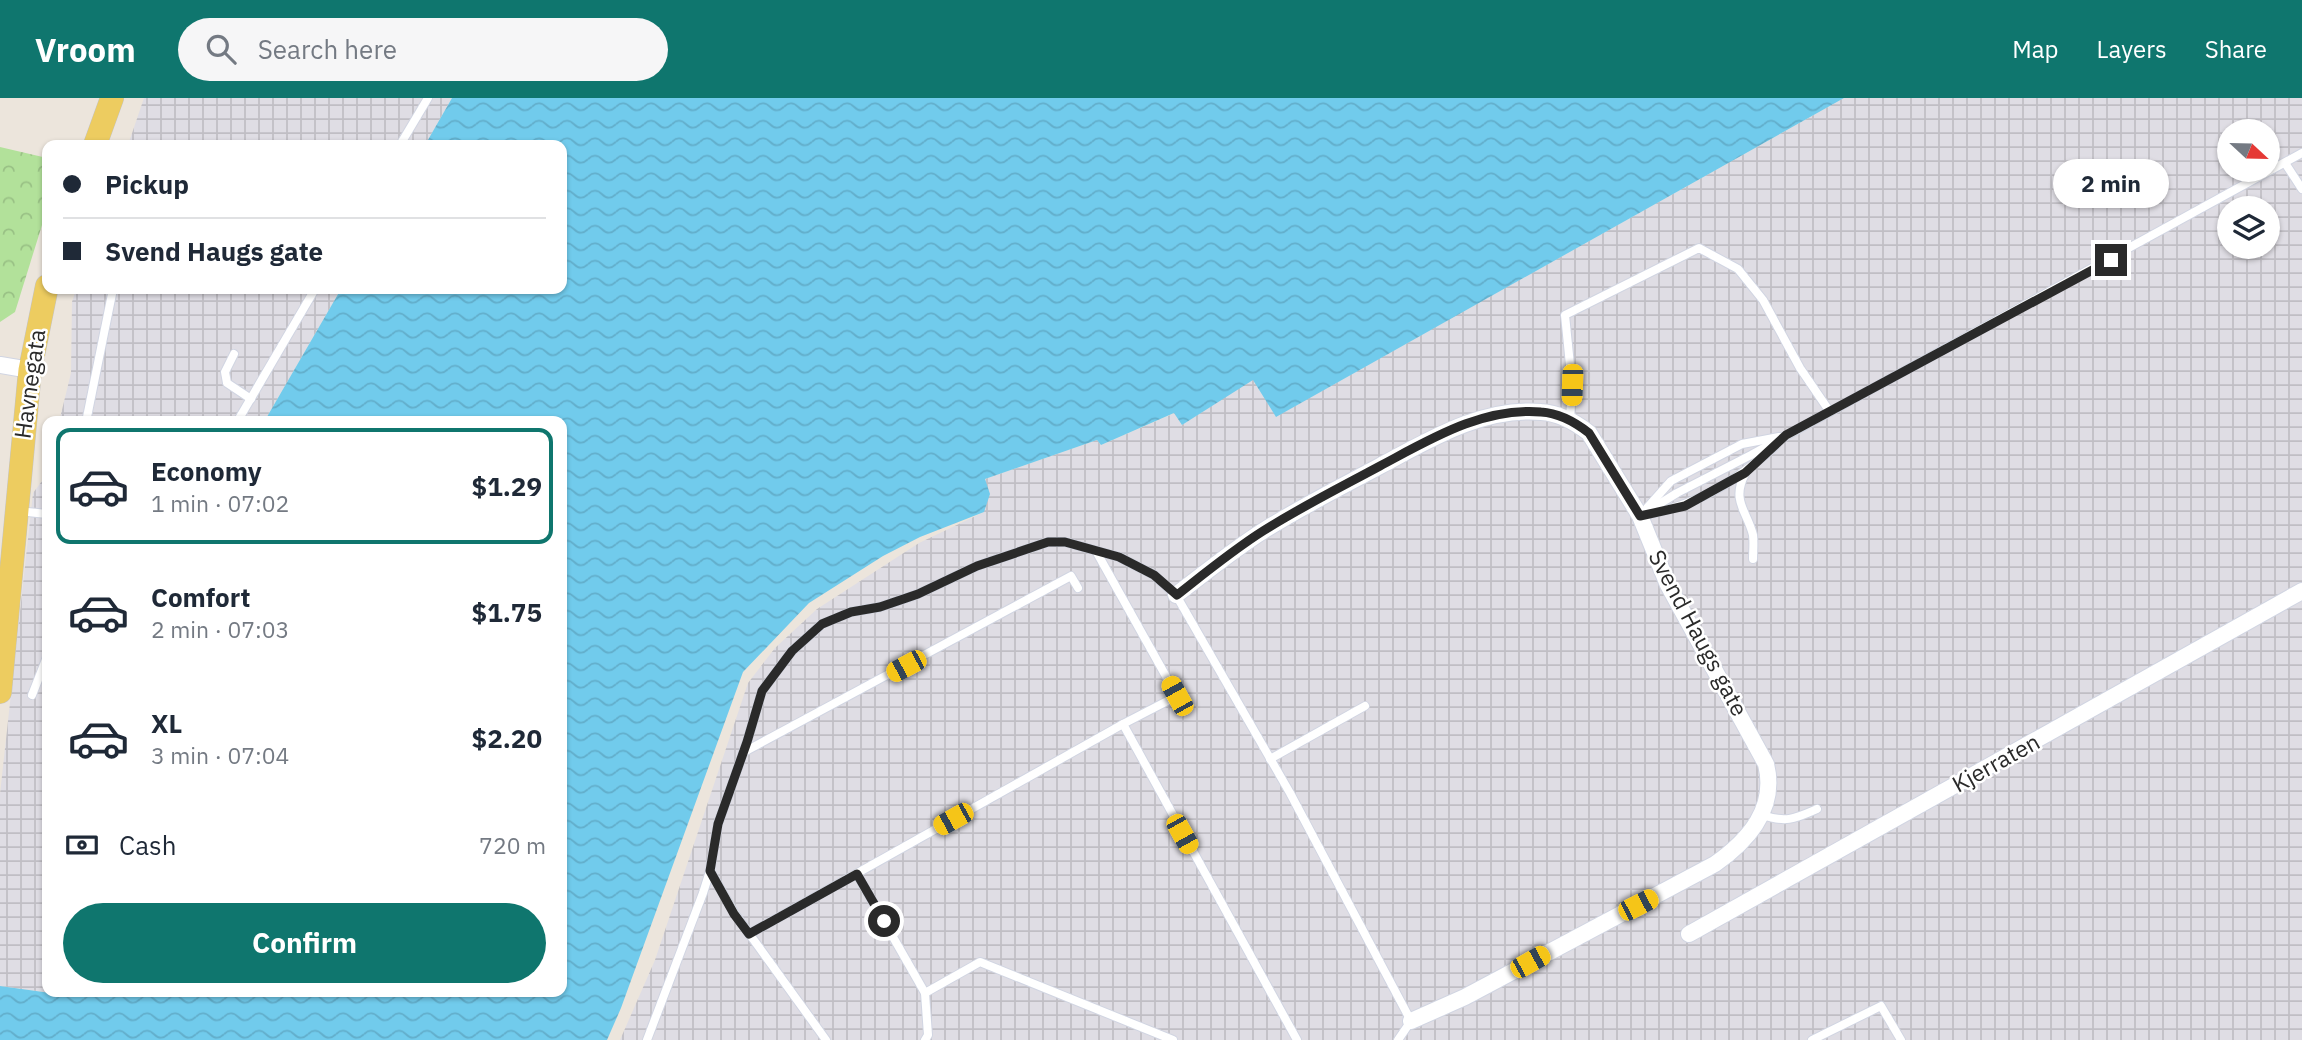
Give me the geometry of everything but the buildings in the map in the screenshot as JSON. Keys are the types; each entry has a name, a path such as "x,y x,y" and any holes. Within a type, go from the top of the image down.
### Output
{"main road":[{"path":"97,140 112,98"},
{"name":"Havnegata","path":"0,692 8,510 30,370 45,294"}],"street":[{"path":"0,365 30,370"},
{"name":"Svend Haugs gate","path":"1177,595 1262,531 1457,426 1491,417 1541,412 1570,421 1589,433 1640,516 1668,585 1766,764 1769,791 1762,815 1747,838 1715,864 1465,997 1411,1021"},
{"name":"Kjerraten","path":"1689,934 2302,591"}],"lane":[{"path":"403,140 428,98"},
{"path":"1640,516 1677,493 2302,153"},
{"path":"2285,163 2302,189"},
{"path":"1570,421 1572,385 1565,315 1699,248 1738,269 1763,300 1800,368 1830,411"},
{"path":"87,416 112,294"},
{"path":"241,416 312,294"},
{"path":"234,354 225,372 227,383 251,399"},
{"path":"1640,516 1685,506 1745,473 1786,435"},
{"path":"1640,516 1671,481 1742,444 1786,435"},
{"path":"1751,455 1741,482 1739,502 1752,533 1753,559"},
{"path":"8,510 42,513"},
{"path":"647,1040 710,871 718,824 762,691 792,651 822,624 851,612 880,607 918,594 977,566 1048,542 1065,542 1119,557 1154,575 1177,595 1270,759 1411,1021 1398,1040"},
{"path":"749,934 1177,696 1096,551"},
{"path":"744,752 1072,576 1078,588"},
{"path":"32,695 42,670"},
{"path":"1270,759 1365,706"},
{"path":"1123,724 1297,1040"},
{"path":"1762,815 1780,821 1795,819 1817,809"},
{"path":"710,871 734,914 826,1040"},
{"path":"857,874 925,993 928,1035 925,1040"},
{"path":"925,993 980,962 1173,1040"},
{"path":"1812,1040 1881,1006 1901,1040"}],"shaded area":[{"path":"144,98 452,98 428,140 130,140"},
{"path":"1844,98 2302,98 2302,1040 620,1040 655,960 748,683 775,648 817,609 919,543 984,512 985,479 1097,440 1101,445 1175,413 1182,425 1253,379 1277,416"},
{"path":"74,294 338,294 267,416 60,416 71,373 72,302"},
{"path":"42,481 42,992 0,986 0,794 33,493"}],"green space":[{"path":"0,147 42,157 42,225 15,312 0,322"}],"water":[{"path":"452,98 1844,98 1276,417 1253,380 1182,425 1174,413 1101,445 1097,440 985,479 990,494 984,512 920,537 883,556 809,603 743,672 607,1040 0,1040 0,986 42,992 42,997 567,997 567,416 267,416 338,294 567,294 567,140 428,140"}],"route":[{"path":"884,921 857,874 749,934 734,914 710,871 718,824 762,691 792,651 822,624 851,612 880,607 918,594 977,566 1048,542 1065,542 1119,557 1154,575 1177,595 1262,531 1328,494 1457,426 1518,413 1541,412 1558,415 1589,433 1640,516 1674,510 1745,473 1786,435 2111,260"}]}
